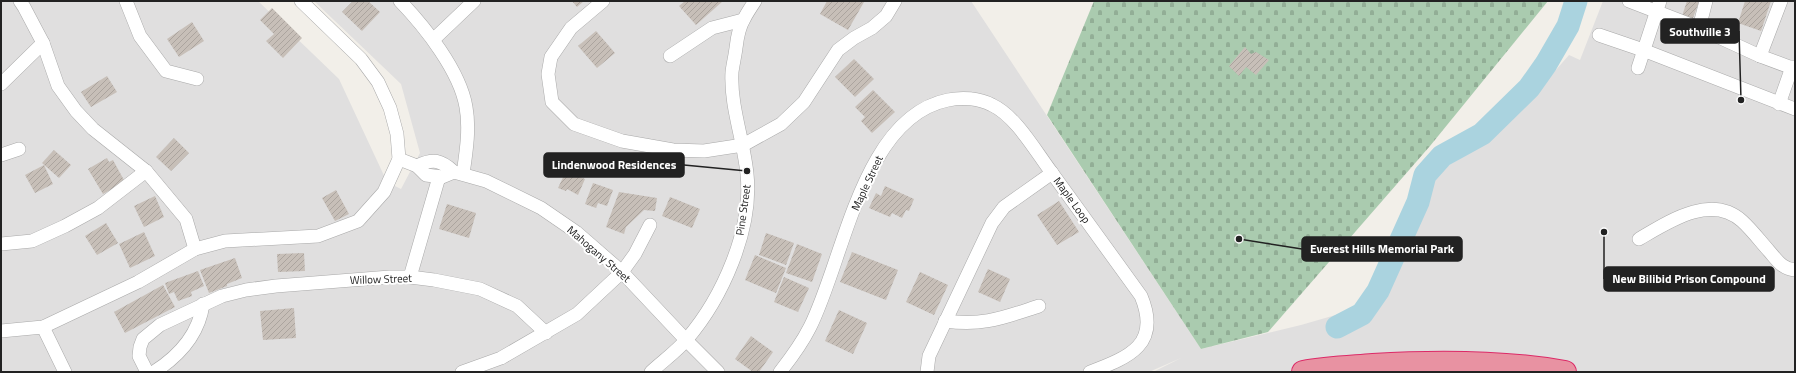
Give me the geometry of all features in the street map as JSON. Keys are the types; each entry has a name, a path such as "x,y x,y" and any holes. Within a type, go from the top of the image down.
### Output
{"highway":[{"path":"1303,372 1324,368 1408,362 1487,363 1565,372"}],"street":[{"path":"20,1 43,43 58,86 76,111 93,129 146,171 186,219 195,249"},
{"path":"126,1 140,36 166,71 197,79"},
{"path":"1,331 43,328 138,282 195,249 225,242 318,236 358,221 384,192 398,159 397,134 394,121 390,108 378,82 361,59 301,1"},
{"path":"398,159 417,166 426,175 442,178 459,173 467,129 466,106 458,82 434,39 400,1"},
{"path":"434,39 474,1"},
{"path":"603,1 570,28 551,57 548,74 552,102 574,124 622,141 673,150 704,151 743,145 781,124 804,102 838,50 854,38 872,28 886,16 895,1"},
{"name":"Pine Street","path":"651,372 686,340 704,317 722,286 735,254 743,225 747,201 748,176 734,100 732,73 737,41 743,20 755,1"},
{"path":"1629,1 1658,6 1699,28 1760,56 1793,68 1779,104"},
{"path":"1699,28 1706,1"},
{"path":"1760,56 1781,1"},
{"path":"1638,68 1658,6"},
{"path":"670,56 712,28 743,20"},
{"path":"1599,35 1644,50 1795,110"},
{"path":"1,84 43,43"},
{"name":"Maple Street","path":"780,372 810,327 858,199 871,169 882,150 898,129 919,112 939,102 958,98 975,99 992,105 1007,115 1018,127 1052,173"},
{"path":"1,155 19,149"},
{"name":"Mahogany Street","path":"417,166 428,161 444,163 459,173 486,181 541,208 576,232 622,272 718,372"},
{"path":"1,244 32,241 65,226 98,208 146,171"},
{"name":"Maple Loop","path":"927,372 929,356 980,245 996,218 1004,207 1016,197 1052,173 1141,296 1148,312 1148,327 1143,341 1132,353 1090,372"},
{"path":"410,277 439,177"},
{"path":"1639,240 1671,220 1703,210 1714,209 1728,213 1742,221 1779,263 1787,269 1795,270"},
{"path":"462,372 501,358 546,333 576,314 622,272 635,254 650,225"},
{"name":"Willow Street","path":"147,372 139,356 140,347 143,339 160,325 222,296 246,290 276,286 410,277 480,289 517,306 546,333"},
{"path":"154,372 178,353 189,341 201,316 203,304"},
{"path":"945,321 984,323 1039,306"},
{"path":"43,328 64,372"}],"shaded area":[{"path":"1,1 258,1 339,79 387,182 401,189 420,153 401,84 314,1 971,1 1201,349 1301,325 1377,303 1422,212 1433,179 1446,167 1481,146 1514,118 1569,55 1580,60 1603,1 1795,1 1795,372 1153,372 1181,358 1149,372 1,372"}],"green space":[{"path":"1094,1 1548,1 1430,146 1268,332 1201,349 1047,115"}],"building":[{"path":"353,1 368,1 380,12 362,31 342,12"},
{"path":"572,1 584,1 577,7"},
{"path":"685,1 723,1 696,25 679,6"},
{"path":"827,1 864,2 848,30 820,14"},
{"path":"1687,1 1699,2 1691,23 1681,19"},
{"path":"1745,1 1771,1 1761,31 1738,23"},
{"path":"272,8 302,38 283,58 266,41 274,34 260,20"},
{"path":"192,22 204,41 179,57 167,39"},
{"path":"596,31 615,53 597,68 578,46"},
{"path":"1245,47 1251,54 1256,52 1269,60 1256,75 1246,67 1239,76 1229,66"},
{"path":"854,59 874,79 855,97 835,77"},
{"path":"107,76 117,92 91,107 81,92"},
{"path":"873,90 895,112 872,133 861,121 865,117 855,107"},
{"path":"174,138 189,153 171,171 156,157"},
{"path":"54,150 71,165 59,178 42,163"},
{"path":"107,158 109,162 113,160 125,182 103,194 88,169"},
{"path":"44,165 53,184 35,193 25,175"},
{"path":"566,171 585,179 578,195 567,189 566,191 558,188"},
{"path":"593,183 613,190 607,206 598,203 596,208 585,204"},
{"path":"885,186 914,199 909,211 906,210 902,218 892,213 890,217 869,208 876,193 881,196"},
{"path":"336,190 349,214 335,221 322,198"},
{"path":"619,192 657,198 655,211 644,210 626,227 624,234 606,227"},
{"path":"155,196 164,217 144,227 134,206"},
{"path":"670,197 700,209 692,228 662,216"},
{"path":"1059,201 1079,232 1057,245 1037,215"},
{"path":"447,204 476,213 469,238 439,229"},
{"path":"106,223 118,243 97,255 85,236"},
{"path":"144,232 155,256 130,268 119,244"},
{"path":"766,233 794,243 786,265 759,255"},
{"path":"797,244 822,254 812,282 786,273"},
{"path":"852,252 898,270 886,300 840,282"},
{"path":"304,253 305,271 278,272 277,254"},
{"path":"755,255 786,268 776,293 745,280"},
{"path":"235,258 242,278 209,293 200,270"},
{"path":"988,269 1010,279 1000,302 978,292"},
{"path":"198,271 204,286 191,292 192,296 178,301 174,292 169,294 165,283"},
{"path":"920,272 948,285 934,315 906,302"},
{"path":"784,277 809,288 798,312 774,302"},
{"path":"163,285 175,307 125,333 114,312"},
{"path":"294,308 296,338 263,340 260,311"},
{"path":"839,310 867,323 853,354 825,341"},
{"path":"751,336 773,352 759,372 753,372 735,359"}],"waterway":[{"path":"1337,327 1362,314 1378,291 1418,202 1425,175 1442,156 1482,134 1529,88 1546,64 1568,26 1576,1"}],"place":[{"name":"Southville 3","path":"1741,100"},
{"name":"Lindenwood Residences","path":"747,171"},
{"name":"New Bilibid Prison Compound","path":"1604,232"},
{"name":"Everest Hills Memorial Park","path":"1239,239"}]}
